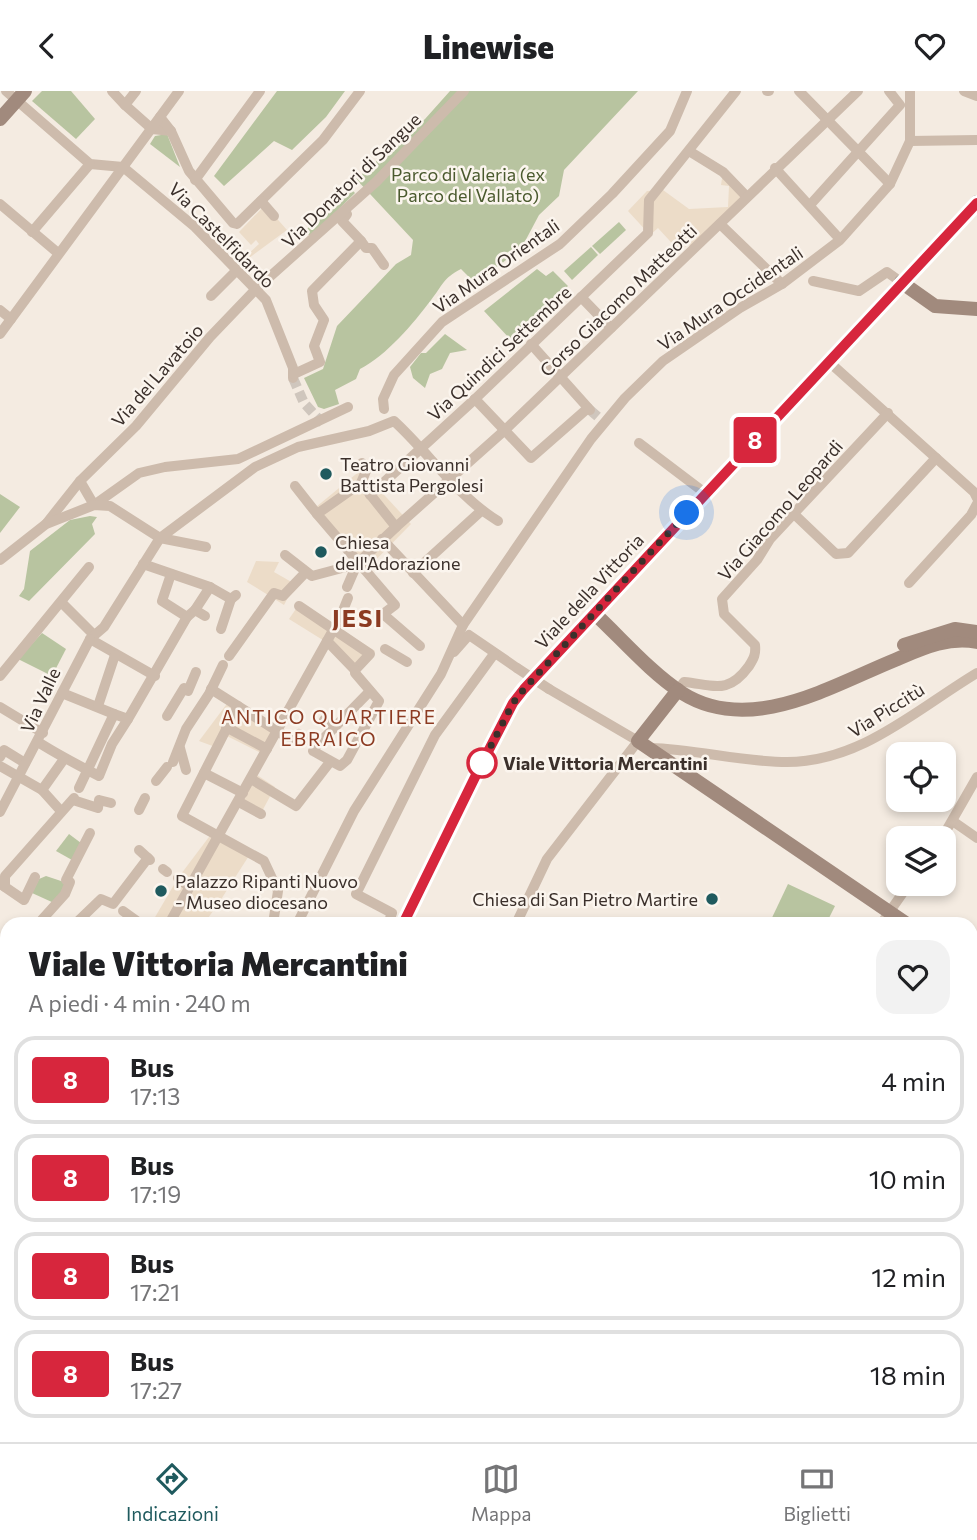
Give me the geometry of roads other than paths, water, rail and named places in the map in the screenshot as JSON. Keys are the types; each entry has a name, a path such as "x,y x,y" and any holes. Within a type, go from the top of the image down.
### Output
{"street":[{"path":"112,91 152,129 171,131"},
{"path":"125,105 136,91"},
{"path":"0,334 179,91"},
{"path":"195,180 260,91"},
{"path":"160,117 171,131 195,180 233,222 242,221 323,140 360,91"},
{"name":"Via Donatori di Sangue","path":"256,289 346,210 464,91"},
{"name":"Via Mura Orientali","path":"387,412 394,375 442,321 560,244 612,194 670,131 687,91"},
{"path":"736,91 690,151 723,172 747,197"},
{"path":"799,91 890,184"},
{"name":"Corso Giacomo Matteotti","path":"357,564 505,430 858,91"},
{"path":"810,205 900,105 889,91"},
{"name":"Via Mura Occidentali","path":"449,657 463,625 591,439 625,398 663,361 740,308 782,284 840,240 890,184 910,141 910,91"},
{"path":"964,91 977,96"},
{"path":"0,119 16,94 90,164 123,167"},
{"path":"910,141 977,141"},
{"name":"Via Quindici Settembre","path":"370,495 475,399 648,233 649,200 690,151"},
{"path":"33,232 90,164"},
{"name":"Via Castelfidardo","path":"123,167 195,227 266,300 293,376 320,362 314,346 324,320 314,305 312,291 359,243"},
{"path":"775,168 836,235"},
{"path":"261,201 274,216"},
{"name":"Viale della Vittoria","path":"406,917 513,703 977,202"},
{"path":"0,204 58,253"},
{"path":"346,210 348,213 341,221 359,243 366,248 372,248 384,265"},
{"path":"720,224 782,284"},
{"path":"211,296 237,270"},
{"path":"813,281 859,291 887,272 935,306 977,309"},
{"name":"Via del Lavatoio","path":"46,524 80,481 136,426 210,337 256,289"},
{"path":"581,297 611,328"},
{"path":"0,310 11,319"},
{"path":"475,399 531,459 589,409 531,344"},
{"path":"828,361 974,492 977,498"},
{"path":"0,560 46,524 94,505 139,473 165,467 238,459 317,418 348,407"},
{"path":"92,637 104,627 127,594 160,538 255,467 315,441 354,435 387,412 481,511 498,521"},
{"name":"Via Giacomo Leopardi","path":"681,686 729,685 740,678 754,657 755,645 724,614 722,599 794,513 888,413"},
{"path":"639,443 705,493"},
{"path":"794,513 836,554 843,555 936,458"},
{"path":"317,514 361,483 366,471 362,463"},
{"path":"80,481 94,505"},
{"path":"361,483 396,527"},
{"path":"295,487 357,564 395,605 383,614 420,646"},
{"path":"94,505 110,506 160,538 206,547"},
{"path":"909,583 977,505"},
{"path":"414,573 481,511"},
{"path":"383,539 463,625"},
{"path":"285,555 289,555 306,572 319,576 357,564"},
{"path":"143,564 233,597 222,629"},
{"path":"173,917 217,833 241,798 337,624 357,564"},
{"path":"0,676 89,567"},
{"path":"156,781 180,748 186,729 226,661 306,572"},
{"path":"171,574 162,601 205,617"},
{"path":"0,707 41,737 64,759 99,775 112,744 191,613 210,587"},
{"path":"62,603 102,648 155,676"},
{"path":"300,607 337,624 376,651 407,662"},
{"path":"594,613 697,700 748,710 786,704 939,643 977,642"},
{"path":"721,706 784,695 936,633 955,629 977,632"},
{"path":"301,917 354,811 449,657 469,635 549,689 644,744 898,917"},
{"name":"Via Valle","path":"0,812 4,797 41,737 92,637"},
{"path":"326,644 355,671 379,701 347,760 340,765 313,751 370,691"},
{"path":"355,671 376,651"},
{"path":"391,917 392,913 356,894 435,735 494,654"},
{"path":"99,706 115,655"},
{"path":"167,716 196,672"},
{"name":"Via Piccitù","path":"644,744 786,762 830,757 879,737 977,673"},
{"path":"519,917 547,859 644,744 681,686"},
{"path":"210,691 293,741 299,734 317,745"},
{"path":"62,693 128,719"},
{"path":"238,706 182,816 264,861 278,891 274,917"},
{"path":"79,787 114,714"},
{"path":"324,720 334,728"},
{"path":"226,726 267,749"},
{"path":"180,748 186,770"},
{"path":"673,764 673,754 681,748"},
{"path":"1,751 25,763"},
{"path":"42,790 64,759"},
{"path":"251,779 296,806 330,762"},
{"path":"0,765 42,790 60,810"},
{"path":"204,773 261,814"},
{"path":"951,826 977,777"},
{"path":"139,810 145,798"},
{"path":"35,877 24,900 3,880 60,810 73,799 98,808 99,800 111,803"},
{"path":"954,822 977,838"},
{"path":"44,917 65,894 68,881 90,833"},
{"path":"82,917 101,899 112,905 149,859 139,850"},
{"path":"178,878 190,887"},
{"path":"886,917 901,896"},
{"path":"123,911 131,917"},
{"path":"0,1009 0,1032"}],"tunnel":[{"path":"293,378 304,403 326,427"},
{"path":"590,410 604,422"}],"place":[{"name":"Teatro Giovanni Battista Pergolesi","path":"326,474"},
{"name":"Chiesa dell'Adorazione","path":"321,552"},
{"name":"Viale Vittoria Mercantini","path":"482,763"},
{"name":"Palazzo Ripanti Nuovo - Museo diocesano","path":"161,891"},
{"name":"Chiesa di San Pietro Martire","path":"712,899"}],"district":[{"name":"JESI","path":"358,617"},
{"name":"ANTICO QUARTIERE EBRAICO","path":"329,727"}],"park label":[{"name":"Parco di Valeria (ex Parco del Vallato)","path":"468,184"}]}
